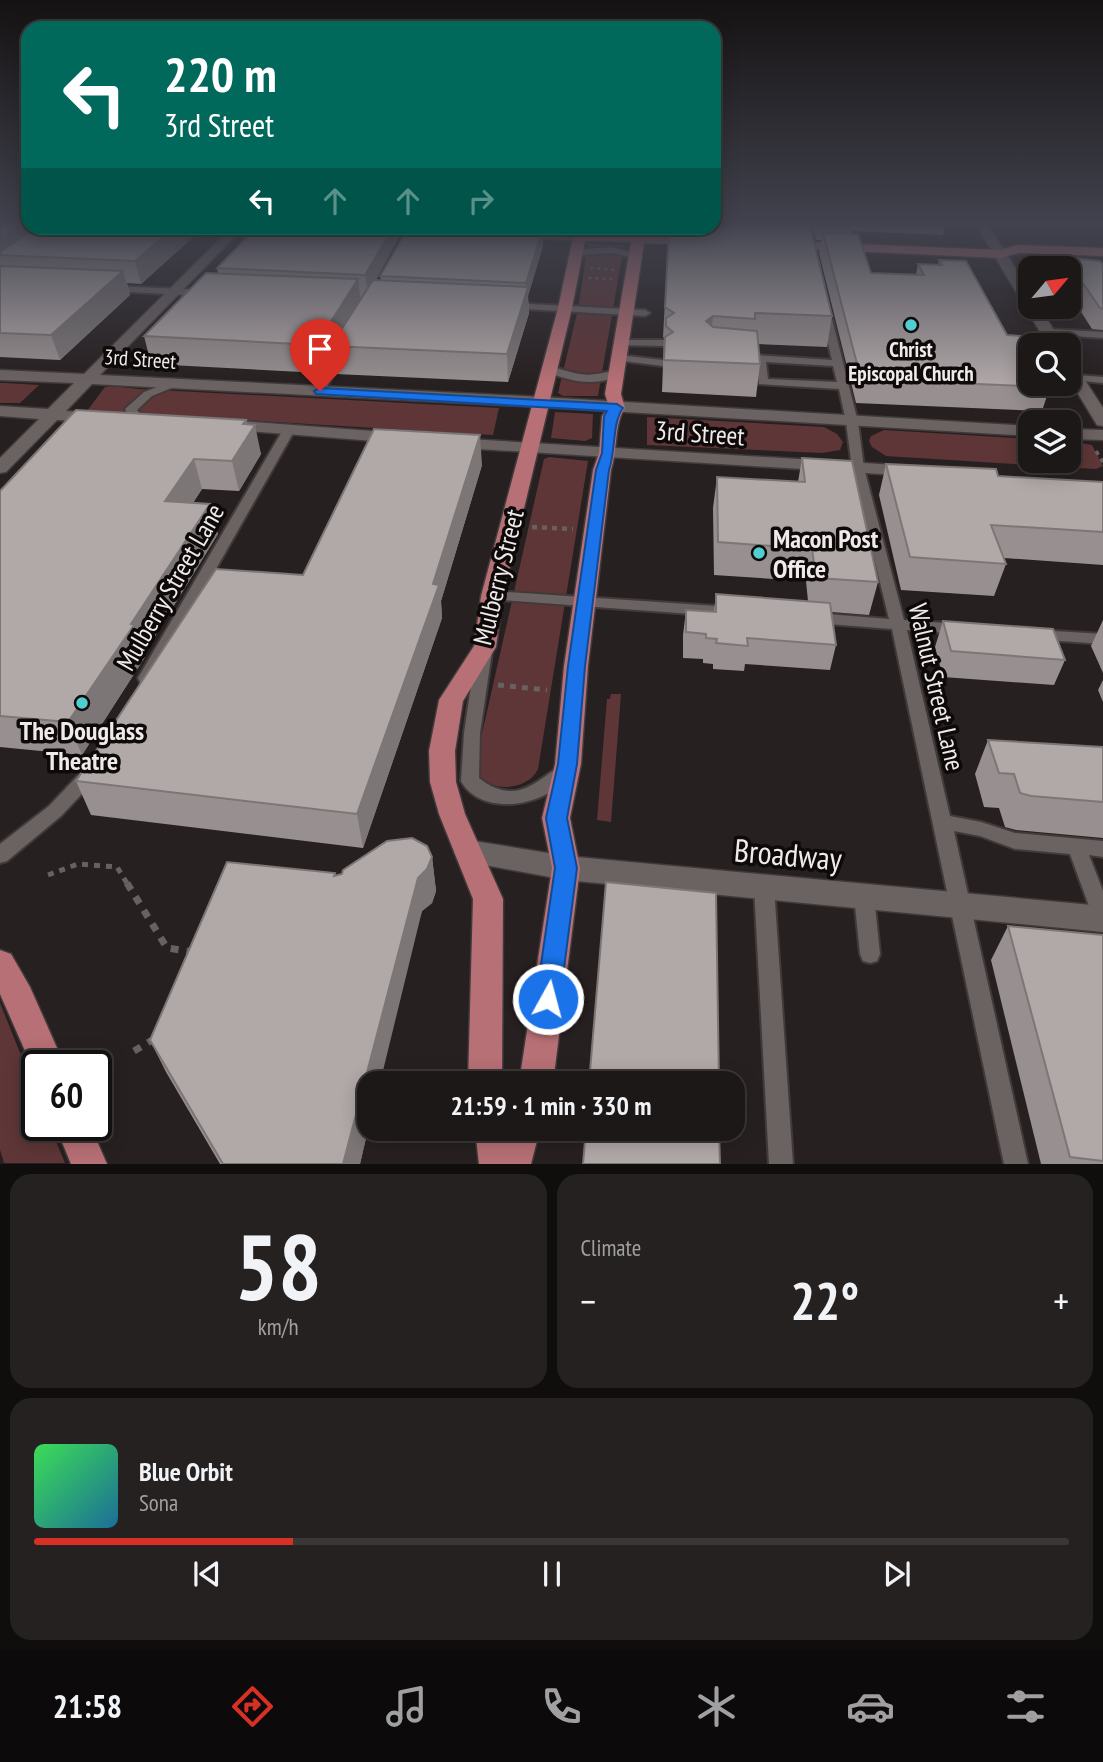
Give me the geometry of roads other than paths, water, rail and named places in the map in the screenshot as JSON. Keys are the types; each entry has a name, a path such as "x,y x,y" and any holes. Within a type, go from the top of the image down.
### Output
{"main road":[{"name":"Mulberry Street","path":"485,1071 488,899 443,782 442,751 451,700 485,647 492,596 571,276"},
{"path":"538,1071 566,868 556,818 568,764 576,666 603,470 608,453 610,416 617,408 613,394 635,312 637,276"},
{"path":"0,964 19,998 41,1050"},
{"path":"79,1141 89,1164"},
{"path":"494,1141 497,1164"},
{"path":"513,1164 520,1141"}],"street":[{"path":"0,468 189,276"},
{"name":"3rd Street","path":"0,375 541,402 1018,430"},
{"path":"1081,385 1103,421"},
{"path":"0,411 148,421"},
{"name":"3rd Street","path":"209,424 530,448 926,472"},
{"path":"1081,434 1103,435"},
{"name":"Broadway","path":"468,852 566,868 1103,918"}],"lane":[{"path":"94,288 216,293"},
{"name":"Walnut Street Lane","path":"822,298 852,422 858,468 898,624 943,822 1016,1164"},
{"path":"495,306 635,312"},
{"path":"320,391 352,333"},
{"path":"1081,336 1103,335"},
{"path":"550,369 581,379 601,378 625,356 664,352 625,356"},
{"path":"734,356 838,363"},
{"path":"761,359 763,382 844,386"},
{"path":"1081,374 1103,380"},
{"path":"148,421 133,415 131,409 148,394 170,385"},
{"name":"Mulberry Street Lane","path":"138,691 290,428"},
{"path":"492,596 752,614"},
{"path":"805,618 980,630"},
{"path":"1021,633 1103,639"},
{"path":"485,647 470,745 471,781 491,795 531,795 554,782 568,764"},
{"path":"0,855 75,792 97,762"},
{"path":"943,822 981,829 1015,841 1103,849"},
{"path":"1077,847 1103,918"},
{"path":"764,887 781,1164"},
{"path":"864,896 870,954"}],"place":[{"name":"Christ Episcopal Church","path":"911,325"},
{"name":"Macon Post Office","path":"759,553"},
{"name":"The Douglass Theatre","path":"82,703"}]}
